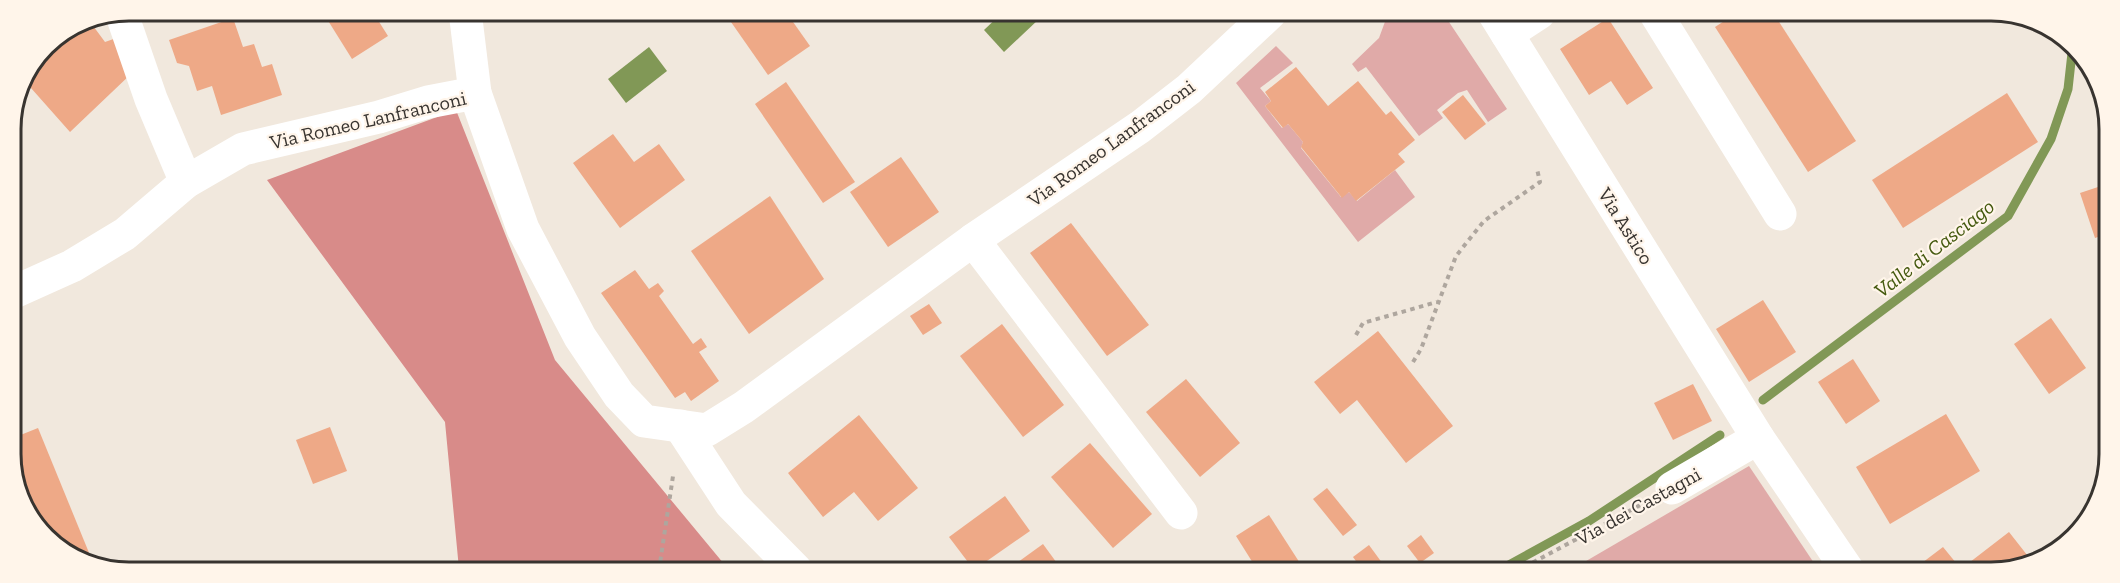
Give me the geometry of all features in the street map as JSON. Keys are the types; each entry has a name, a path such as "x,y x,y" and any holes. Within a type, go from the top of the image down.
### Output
{"street":[{"path":"124,21 151,99 186,182"},
{"path":"466,21 475,93"},
{"name":"Via Romeo Lanfranconi","path":"21,289 72,266 125,234 186,182 243,150 379,117 428,102 475,93 523,229 580,337 619,395 644,421 707,430 744,407 973,240 1140,127 1189,89 1261,21"},
{"path":"1660,21 1780,214"},
{"name":"Via Astico","path":"1501,24 1758,438 1842,562"},
{"path":"973,240 1181,513"},
{"path":"680,426 730,504 788,562"},
{"name":"Via dei Castagni","path":"1672,489 1758,438"}],"path":[{"path":"1413,362 1456,256 1484,221 1540,182 1537,169"},
{"path":"1356,335 1363,323 1437,302"},
{"path":"660,562 680,426"},
{"name":"Via dei Castagni","path":"1534,562 1672,489"}],"shaded area":[{"path":"994,21 1037,21 1004,52 984,30"},
{"path":"1385,21 1448,21 1507,109 1488,122 1467,90 1458,93 1437,110 1443,118 1419,136 1366,67 1358,72 1352,64 1379,38"},
{"path":"1276,46 1293,63 1260,88 1271,101 1265,106 1282,128 1288,124 1303,142 1301,148 1341,197 1349,192 1357,201 1395,170 1415,197 1358,242 1236,83"},
{"path":"649,47 667,71 626,103 608,79"},
{"path":"456,110 555,360 722,562 458,562 445,422 267,180"},
{"path":"1749,466 1813,562 1584,562"}],"building":[{"path":"224,21 234,21 243,47 254,44 262,67 272,64 282,95 221,115 212,86 197,91 189,66 177,63 169,40"},
{"path":"328,21 379,21 388,36 352,59"},
{"path":"730,21 792,21 810,46 768,75"},
{"path":"1603,21 1610,21 1653,88 1627,105 1611,81 1589,95 1560,49"},
{"path":"1724,21 1779,21 1856,141 1808,172 1715,27"},
{"path":"94,27 105,42 122,36 132,73 70,132 30,87 35,75 58,48 75,35 88,29"},
{"path":"1296,67 1328,106 1358,81 1386,115 1391,111 1415,140 1398,154 1405,162 1356,201 1349,192 1342,198 1301,147 1303,142 1288,124 1283,128 1265,106 1271,101 1265,92"},
{"path":"786,82 855,182 823,203 755,104"},
{"path":"2007,93 2038,142 1903,228 1872,180"},
{"path":"1463,95 1486,124 1465,140 1442,112"},
{"path":"613,134 634,162 659,144 685,180 620,228 573,163"},
{"path":"901,157 939,212 888,247 850,192"},
{"path":"2099,187 2099,237 2095,238 2080,193"},
{"path":"770,196 824,279 749,334 691,251"},
{"path":"1071,223 1149,325 1107,356 1030,253"},
{"path":"635,270 649,289 658,283 664,291 659,296 693,344 701,338 707,347 699,352 719,381 691,401 685,392 675,398 601,293"},
{"path":"1763,300 1796,352 1749,382 1716,329"},
{"path":"929,304 942,323 923,335 910,316"},
{"path":"2051,318 2086,368 2049,394 2014,344"},
{"path":"1002,324 1064,405 1023,437 960,356"},
{"path":"1378,331 1453,426 1406,463 1357,400 1340,414 1314,382"},
{"path":"1853,359 1880,401 1846,424 1818,382"},
{"path":"1186,379 1240,443 1200,477 1146,412"},
{"path":"1693,384 1712,421 1673,440 1654,403"},
{"path":"1946,414 1980,471 1890,524 1856,467"},
{"path":"859,415 918,488 878,521 854,492 823,517 788,473"},
{"path":"330,427 347,471 313,484 296,440"},
{"path":"38,428 90,554 63,540 43,520 35,508 23,475 21,435"},
{"path":"1090,443 1152,514 1113,548 1051,477"},
{"path":"1327,488 1357,525 1343,536 1313,499"},
{"path":"1005,496 1030,531 985,562 968,562 949,537"},
{"path":"1269,515 1299,562 1252,562 1236,536"},
{"path":"2009,532 2027,556 1998,562 1970,562"},
{"path":"1421,535 1434,553 1419,562 1407,546"},
{"path":"1043,544 1056,562 1018,562"},
{"path":"1369,545 1381,562 1357,562 1353,557"},
{"path":"1943,547 1955,562 1923,562"}],"waterway":[{"name":"Valle di Casciago","path":"1763,400 2008,216 2051,139 2068,89 2072,58"},
{"name":"Valle di Casciago","path":"1514,562 1589,521 1720,435"}]}
